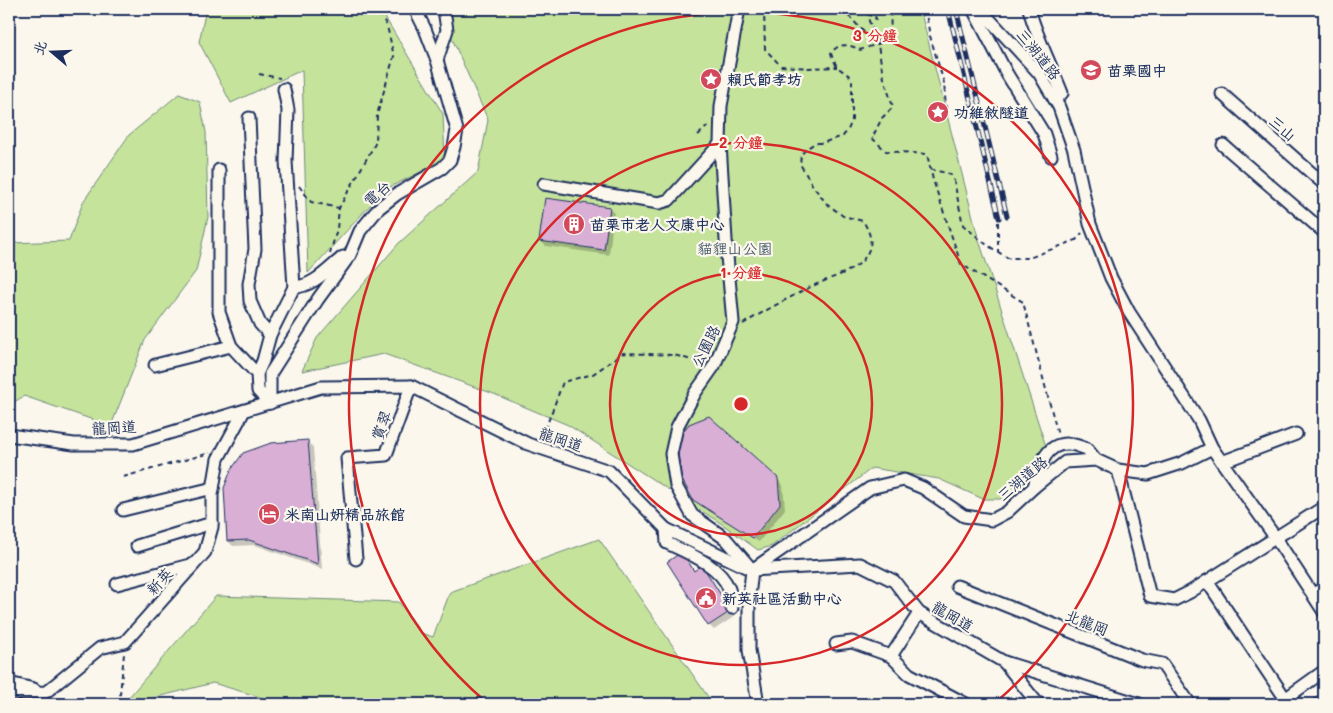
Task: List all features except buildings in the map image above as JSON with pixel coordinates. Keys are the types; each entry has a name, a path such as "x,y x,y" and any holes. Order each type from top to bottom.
{"street":[{"name":"電台","path":"270,403 270,374 308,313 350,255 360,231 379,208 397,194 442,168 450,160 457,130 437,60 415,9"},
{"path":"437,60 447,30 444,9"},
{"name":"公園路","path":"739,9 721,106 720,144 733,322 714,366 695,393 677,427 672,454 676,486 692,515 726,539 752,570"},
{"path":"973,9 1007,74 1044,134 1050,156"},
{"name":"三湖道路","path":"752,570 870,488 904,480 923,488 964,516 992,520 1007,512 1065,462 1096,460 1118,470 1148,474 1182,463 1212,448 1199,420 1129,312 1112,278 1090,224 1074,150 1059,106 1039,73 980,9"},
{"path":"1029,9 1034,28 1062,94 1055,100"},
{"path":"270,403 258,391 257,374 263,361 270,334 294,286 286,161 288,110 284,89"},
{"name":"三山","path":"1222,94 1324,184"},
{"path":"249,118 255,249 249,284 250,301 260,324 270,334"},
{"path":"544,184 659,203 670,200 720,144"},
{"path":"1223,145 1324,232"},
{"path":"219,170 219,312 231,346 257,374"},
{"path":"294,286 301,287 317,279 343,256 350,255"},
{"path":"155,365 231,346"},
{"name":"龍岡道","path":"9,435 74,444 133,444 321,387 411,386 528,444 609,471 666,529 752,570 860,564 894,581 919,614 1004,662 1038,704"},
{"name":"賞翠","path":"356,558 347,458 386,455 411,386"},
{"name":"新英","path":"125,642 205,552 212,523 214,488 220,455 244,411"},
{"path":"1222,462 1296,434"},
{"path":"1034,487 1042,459 1052,448 1068,444 1087,449 1096,460"},
{"path":"1212,448 1276,537 1324,612"},
{"path":"1118,470 1150,596 1174,600 1190,592 1324,506"},
{"path":"123,510 214,488"},
{"path":"137,546 212,523"},
{"path":"666,529 667,542 699,559 721,575 729,589 732,608"},
{"path":"117,584 194,564"},
{"path":"752,570 749,598 749,650 758,704"},
{"path":"1207,581 1287,702 1324,671"},
{"name":"北龍岡","path":"957,586 1142,660 1162,664 1190,704"},
{"path":"1313,594 1324,588"},
{"path":"891,656 919,614"},
{"path":"9,694 46,692 100,648 125,642"},
{"path":"836,644 852,642 891,656 909,674 966,704"},
{"path":"1004,662 1139,704"},
{"path":"9,683 46,692"}],"path":[{"path":"330,254 338,228 338,208 376,142 377,115 394,56 387,26 377,9"},
{"path":"764,9 765,49 781,66 837,67"},
{"path":"842,9 866,34 877,38"},
{"path":"874,9 876,19 868,14 869,21 879,45 883,75 893,107 882,118 872,138 886,151 927,154 960,264 1023,302 1061,445"},
{"path":"741,326 801,292 851,268 864,259 871,246 870,235 863,221 843,216 826,203 800,164 801,155 806,149 815,143 822,143 842,136 852,123 852,79 837,67 831,54 838,46 850,46 860,50 879,45 888,40 891,34 890,9"},
{"path":"925,9 930,36 944,83 946,108"},
{"path":"698,135 709,125"},
{"path":"930,169 950,174 954,181 963,225 1008,258 1029,258 1076,240 1090,224"},
{"path":"998,222 998,252"},
{"path":"539,447 562,382 593,374 623,353 674,355 714,366"},
{"path":"123,477 211,452 220,455"},
{"path":"120,704 125,642"}],"green space":[{"path":"206,9 380,9 443,114 445,160 384,190 308,273 302,70 231,103 199,42"},
{"name":"貓貍山公園","path":"439,9 920,9 978,237 1050,459 1020,499 983,499 939,479 872,468 772,546 758,550 722,524 568,425 494,394 384,354 302,371 317,338 399,243 478,172 488,120"},
{"path":"179,94 200,102 206,132 208,217 196,271 145,340 111,426 24,396 9,405 9,243 69,241 83,202 129,135"},
{"path":"599,539 713,704 283,704 213,683 123,704 216,596 399,602 421,633 433,637 450,592"}],"railway":[{"path":"948,9 999,218"},
{"path":"956,9 1007,216"}],"place":[{"name":"苗栗國中","path":"1091,70"},
{"name":"賴氏節孝坊","path":"711,79"},
{"name":"功維敘隧道","path":"938,112"},
{"name":"苗栗市老人文康中心","path":"574,224"},
{"name":"米南山妍精品旅館","path":"269,514"},
{"name":"新英社區活動中心","path":"706,598"}]}
